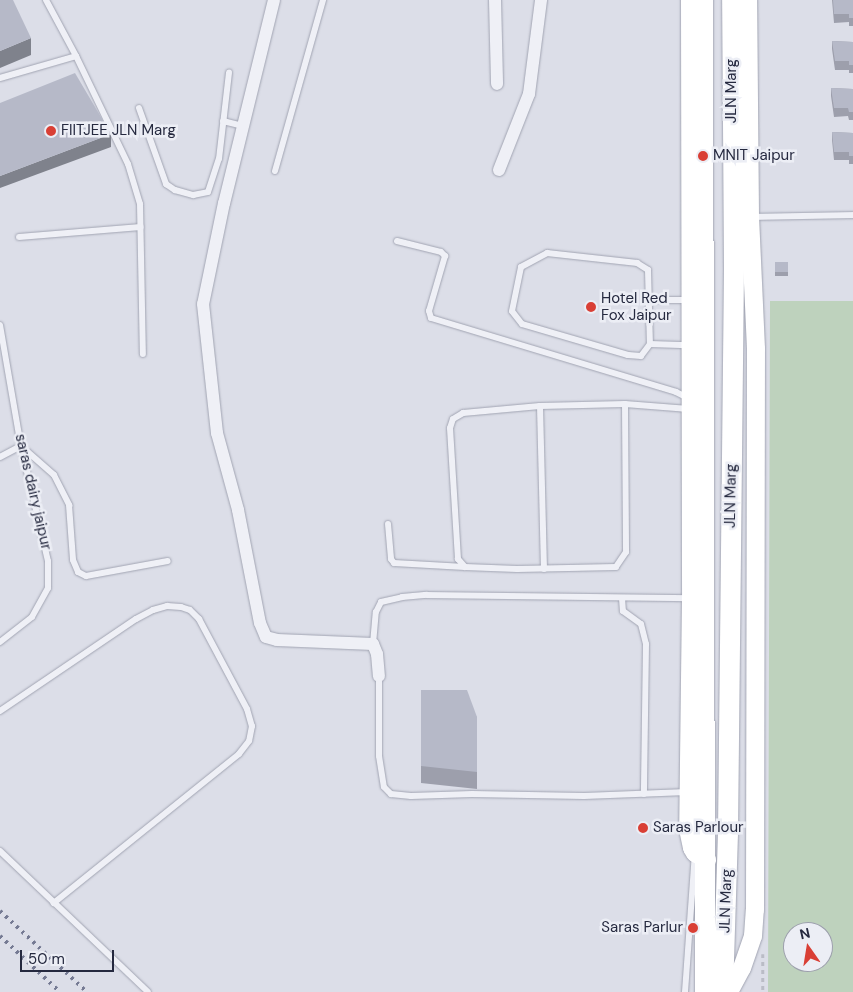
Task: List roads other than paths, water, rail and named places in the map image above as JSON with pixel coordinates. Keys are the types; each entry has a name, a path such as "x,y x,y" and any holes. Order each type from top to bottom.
{"main road":[{"path":"692,0 703,39"},
{"name":"JLN Marg","path":"703,0 698,217 697,792 706,992"},
{"name":"JLN Marg","path":"724,992 728,826 734,286 741,218 732,0"}],"street":[{"path":"274,0 243,126 203,304 217,433 240,520 260,623 266,637 277,640 372,644 377,654 379,676"},
{"path":"495,0 497,84"},
{"path":"499,170 530,94 541,0"},
{"path":"692,0 698,217 691,300 691,345 697,405"},
{"path":"729,992 742,968 753,936 755,910 756,349 741,218 748,0"}],"lane":[{"path":"46,0 76,56 128,164 140,204 143,354"},
{"path":"275,171 323,0"},
{"path":"0,78 76,56"},
{"path":"139,108 166,184 175,190 193,195 208,192 218,159 229,73"},
{"path":"223,121 243,126"},
{"path":"741,218 853,215"},
{"path":"19,237 141,227"},
{"path":"397,241 441,252 445,256 429,311 431,318 659,387 697,405"},
{"path":"547,253 637,263 648,270 649,300 650,344 641,356 628,355 522,324 512,310 521,267 547,253"},
{"path":"649,300 691,300"},
{"name":"saras dairy jaipur","path":"0,324 21,446 48,561 48,588 32,617 0,642"},
{"path":"650,344 691,345"},
{"path":"388,524 391,559 394,563 544,569 616,567 626,552 625,404"},
{"path":"465,567 458,558 450,428 453,418 463,413 540,406 697,405"},
{"path":"540,406 544,569"},
{"path":"0,457 21,446 54,475 69,505 73,560 78,572 86,576 168,561"},
{"path":"372,644 376,612 381,602 392,598 427,595 698,598"},
{"path":"622,598 623,611 641,624 646,644 644,794"},
{"path":"0,711 136,619 153,610 167,606 190,610 199,619 250,717 252,726 249,741 239,754 54,903"},
{"path":"379,676 379,756 384,787 391,794 412,796 472,794 584,796 697,792"},
{"path":"0,852 148,992"},
{"path":"686,992 701,857"}],"railway":[{"path":"0,911 87,992"},
{"path":"0,936 60,992"}],"place":[{"name":"FIITJEE JLN Marg","path":"51,131"},
{"name":"MNIT Jaipur","path":"703,156"},
{"name":"Hotel Red Fox Jaipur","path":"591,307"},
{"name":"Saras Parlour","path":"643,828"},
{"name":"Saras Parlur","path":"693,928"}]}
